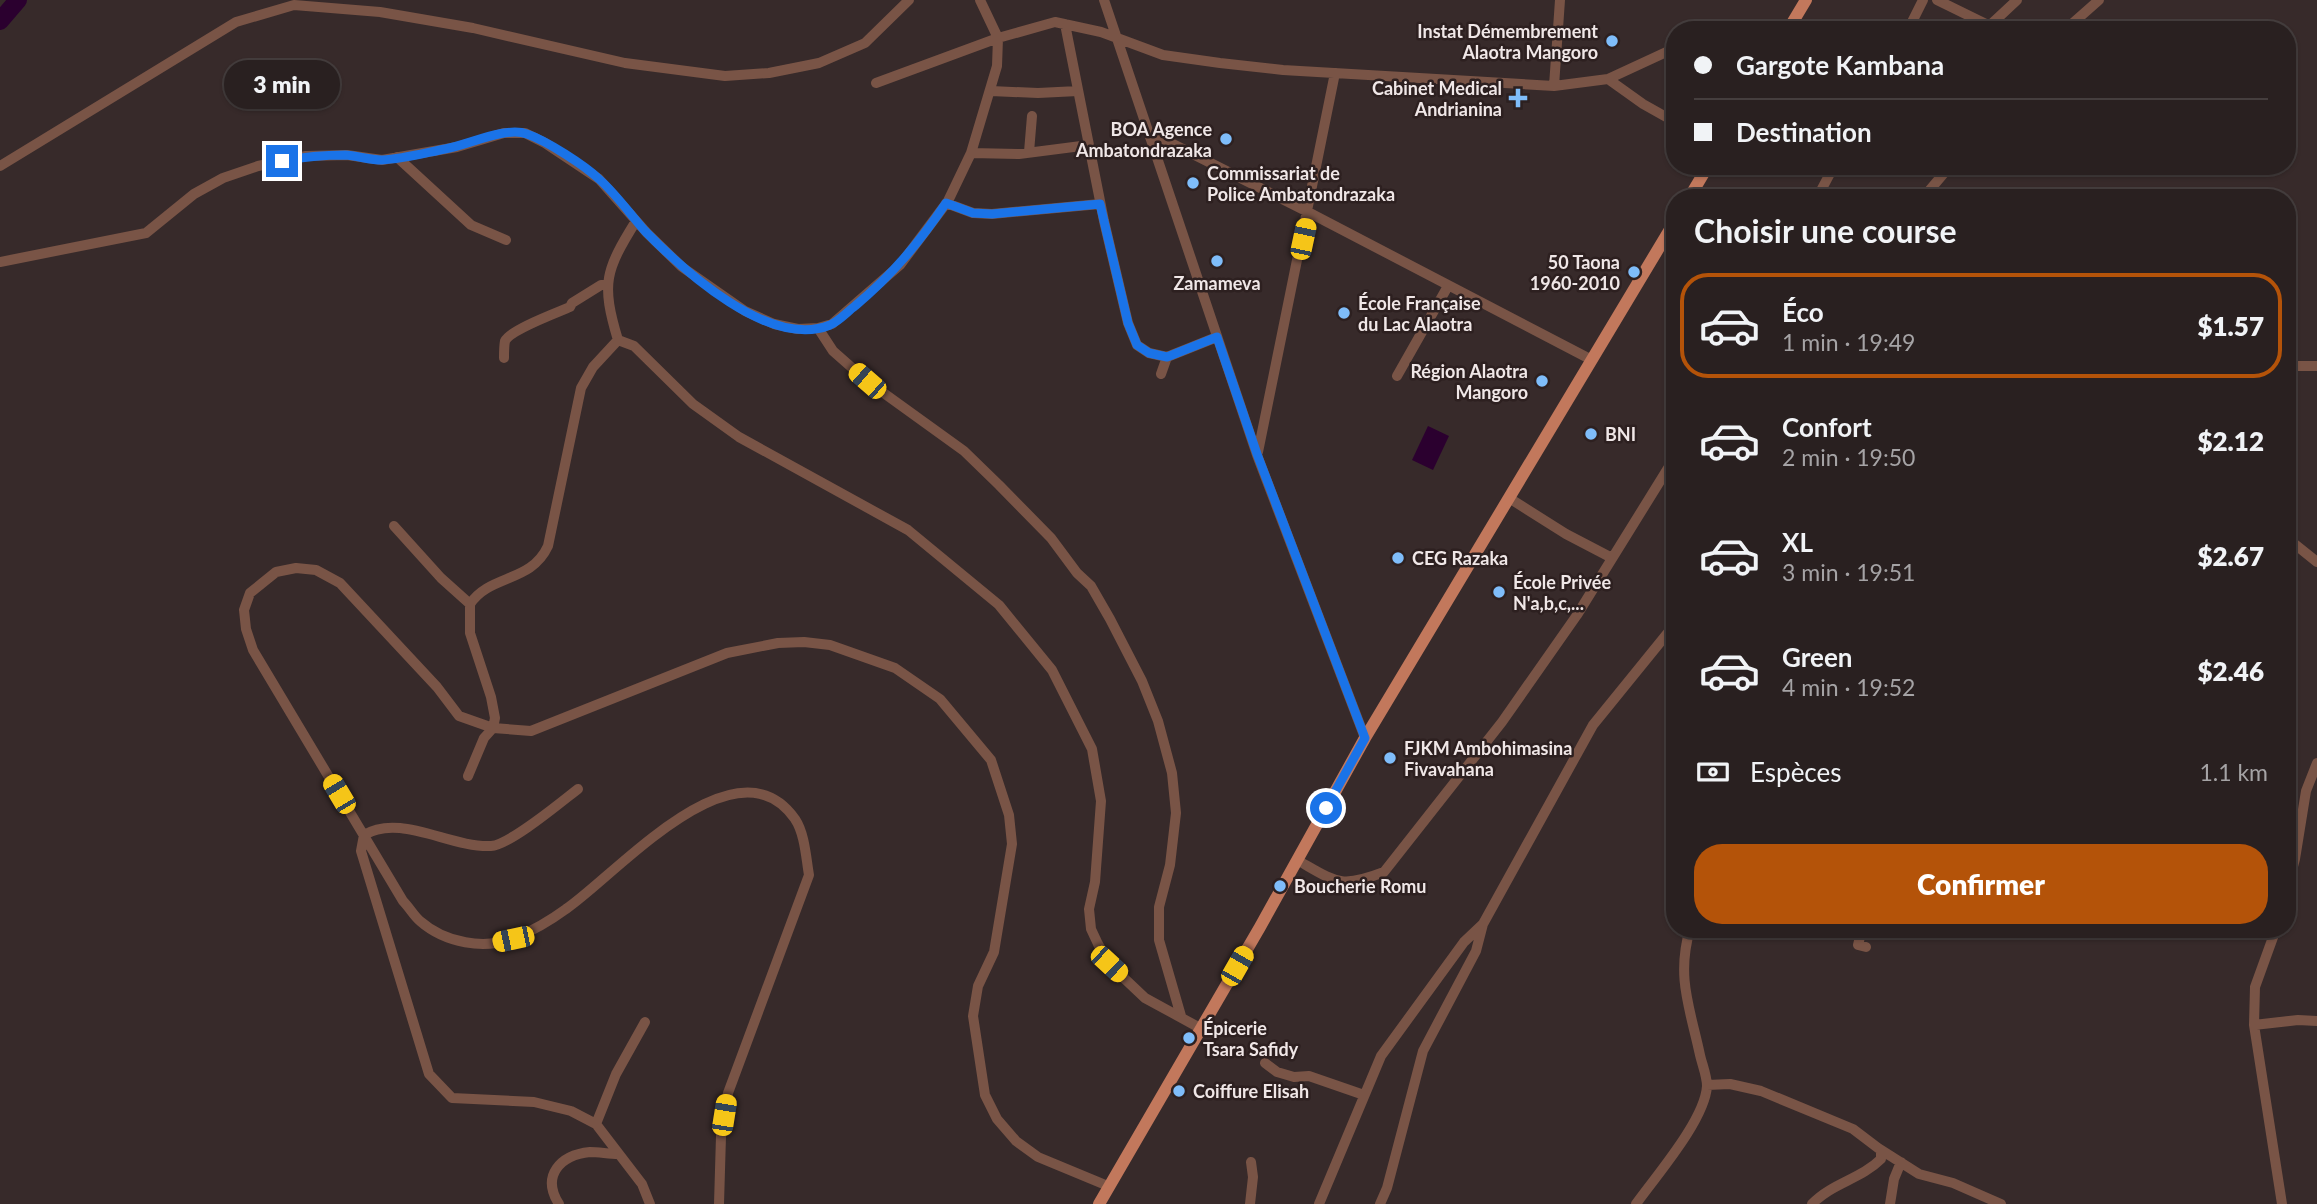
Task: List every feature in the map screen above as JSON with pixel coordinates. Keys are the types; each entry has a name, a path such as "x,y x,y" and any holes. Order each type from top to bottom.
{"main road":[{"path":"1793,21 1805,0"},
{"path":"1099,1204 1365,738 1666,236"}],"street":[{"path":"0,166 236,22 294,5 380,12 473,28 625,63 725,76 769,73 819,63 865,43 909,0"},
{"path":"0,262 146,233 194,194 223,178 258,166 306,156 347,155 382,160 457,147 504,133 525,133 545,142 599,179 682,267 745,311 774,324 797,329 818,328 832,324 900,265 946,203 971,153 997,66 998,38 981,0"},
{"path":"1104,0 1257,454 1365,738"},
{"path":"1554,86 1560,0"},
{"path":"1912,21 1923,0"},
{"path":"1937,0 1974,21"},
{"path":"1994,21 2017,0"},
{"path":"2076,21 2099,0"},
{"path":"876,83 998,38 1055,22 1101,32 1163,55 1220,64 1554,86 1608,79 1666,52"},
{"path":"1065,24 1100,204 1128,323 1137,345 1149,353 1167,357 1217,337"},
{"path":"1257,454 1335,73"},
{"path":"1608,79 1666,117"},
{"path":"991,90 1038,93 1078,91"},
{"path":"1030,152 1032,116"},
{"path":"1149,132 1590,359"},
{"path":"971,153 1019,154 1089,145"},
{"path":"397,157 471,225 506,240"},
{"path":"1931,189 1942,175"},
{"path":"946,203 973,213 992,214 1100,204"},
{"path":"618,340 611,318 607,285 618,251 636,221"},
{"path":"504,358 505,341 514,330 570,307 572,303 601,285 607,285"},
{"path":"1397,376 1448,286"},
{"path":"818,328 834,351 859,374 964,451 999,485 1051,538 1077,573 1091,586 1110,619 1154,710 1172,774 1176,813 1170,865 1159,907 1159,940 1181,1016"},
{"path":"468,776 484,738 493,728 495,718 491,697 470,634 470,604 480,592 529,569 542,559 548,546 581,388 593,367 618,340"},
{"path":"618,340 634,346 693,404 739,437 908,530 999,605 1052,670 1092,748 1101,801 1095,882 1089,909 1091,929 1109,964 1145,998 1200,1028"},
{"path":"1161,374 1167,357"},
{"path":"2296,366 2317,366"},
{"path":"1297,860 1335,881 1364,880 1384,872 1502,722 1577,615 1666,471"},
{"path":"1509,498 1566,534 1612,558"},
{"path":"394,526 441,578 470,604"},
{"path":"2296,545 2317,562"},
{"path":"719,1204 721,1136 728,1093 809,876 796,820 779,803 760,794 741,792 717,797 631,853 567,909 513,939 488,944 462,942 443,936 419,921 403,901 253,650 246,629 244,610 250,593 264,580 276,572 296,568 316,570 340,583 437,687 458,716 493,728 531,732 727,653 778,643 804,642 830,646 861,656 895,668 940,699 991,760 1009,815 1012,844 994,952 978,986 973,1016 985,1096 997,1119 1016,1141 1038,1157 1108,1186"},
{"path":"1380,1204 1387,1188 1423,1051 1476,951 1483,924 1593,725 1666,635"},
{"path":"2296,852 2305,791 2317,763"},
{"path":"578,789 531,825 494,846 447,841 400,826 372,830 364,835 360,851 429,1074 452,1098 534,1102 571,1111 596,1124 642,1184 650,1204"},
{"path":"1320,1204 1381,1056 1464,942 1483,924"},
{"path":"1636,1204 1689,1131 1703,1102 1707,1085 1684,987 1684,951 1688,938"},
{"path":"1860,938 1858,945 1866,947"},
{"path":"2273,938 2255,987 2254,1025 2282,1204"},
{"path":"2254,1025 2298,1020 2317,1021"},
{"path":"596,1124 616,1074 645,1022"},
{"path":"1265,1063 1277,1072 1294,1077 1310,1076 1364,1095"},
{"path":"1707,1085 1730,1084 1761,1091 1853,1129 1919,1174 1953,1183 2001,1204"},
{"path":"1812,1204 1836,1185 1873,1167 1881,1159 1881,1150"},
{"path":"559,1204 550,1182 553,1172 569,1157 590,1152 618,1154"},
{"path":"1250,1204 1253,1177 1251,1162"},
{"path":"1891,1204 1894,1179 1901,1162"}],"shaded area":[{"path":"1428,426 1449,436 1433,470 1412,460"}],"waterway":[{"path":"0,21 18,0"}],"place":[{"name":"Instat Démembrement Alaotra Mangoro","path":"1612,41"},
{"name":"Cabinet Medical Andrianina","path":"1518,98"},
{"name":"BOA Agence Ambatondrazaka","path":"1226,139"},
{"name":"Commissariat de Police Ambatondrazaka","path":"1193,183"},
{"name":"Zamameva","path":"1217,261"},
{"name":"50 Taona 1960-2010","path":"1634,272"},
{"name":"École Française du Lac Alaotra","path":"1344,313"},
{"name":"Région Alaotra Mangoro","path":"1542,381"},
{"name":"BNI","path":"1591,434"},
{"name":"CEG Razaka","path":"1398,558"},
{"name":"École Privée N'a,b,c,...","path":"1499,592"},
{"name":"FJKM Ambohimasina Fivavahana","path":"1390,758"},
{"name":"Boucherie Romu","path":"1280,886"},
{"name":"Épicerie Tsara Safidy","path":"1189,1038"},
{"name":"Coiffure Elisah","path":"1179,1091"}],"route":[{"path":"282,161 306,156 347,155 382,160 457,147 504,133 525,133 545,142 599,179 682,267 745,311 774,324 797,329 832,324 865,298 900,265 946,203 973,213 992,214 1100,204 1128,323 1137,345 1149,353 1167,357 1217,337 1257,454 1365,738 1326,808"}]}
